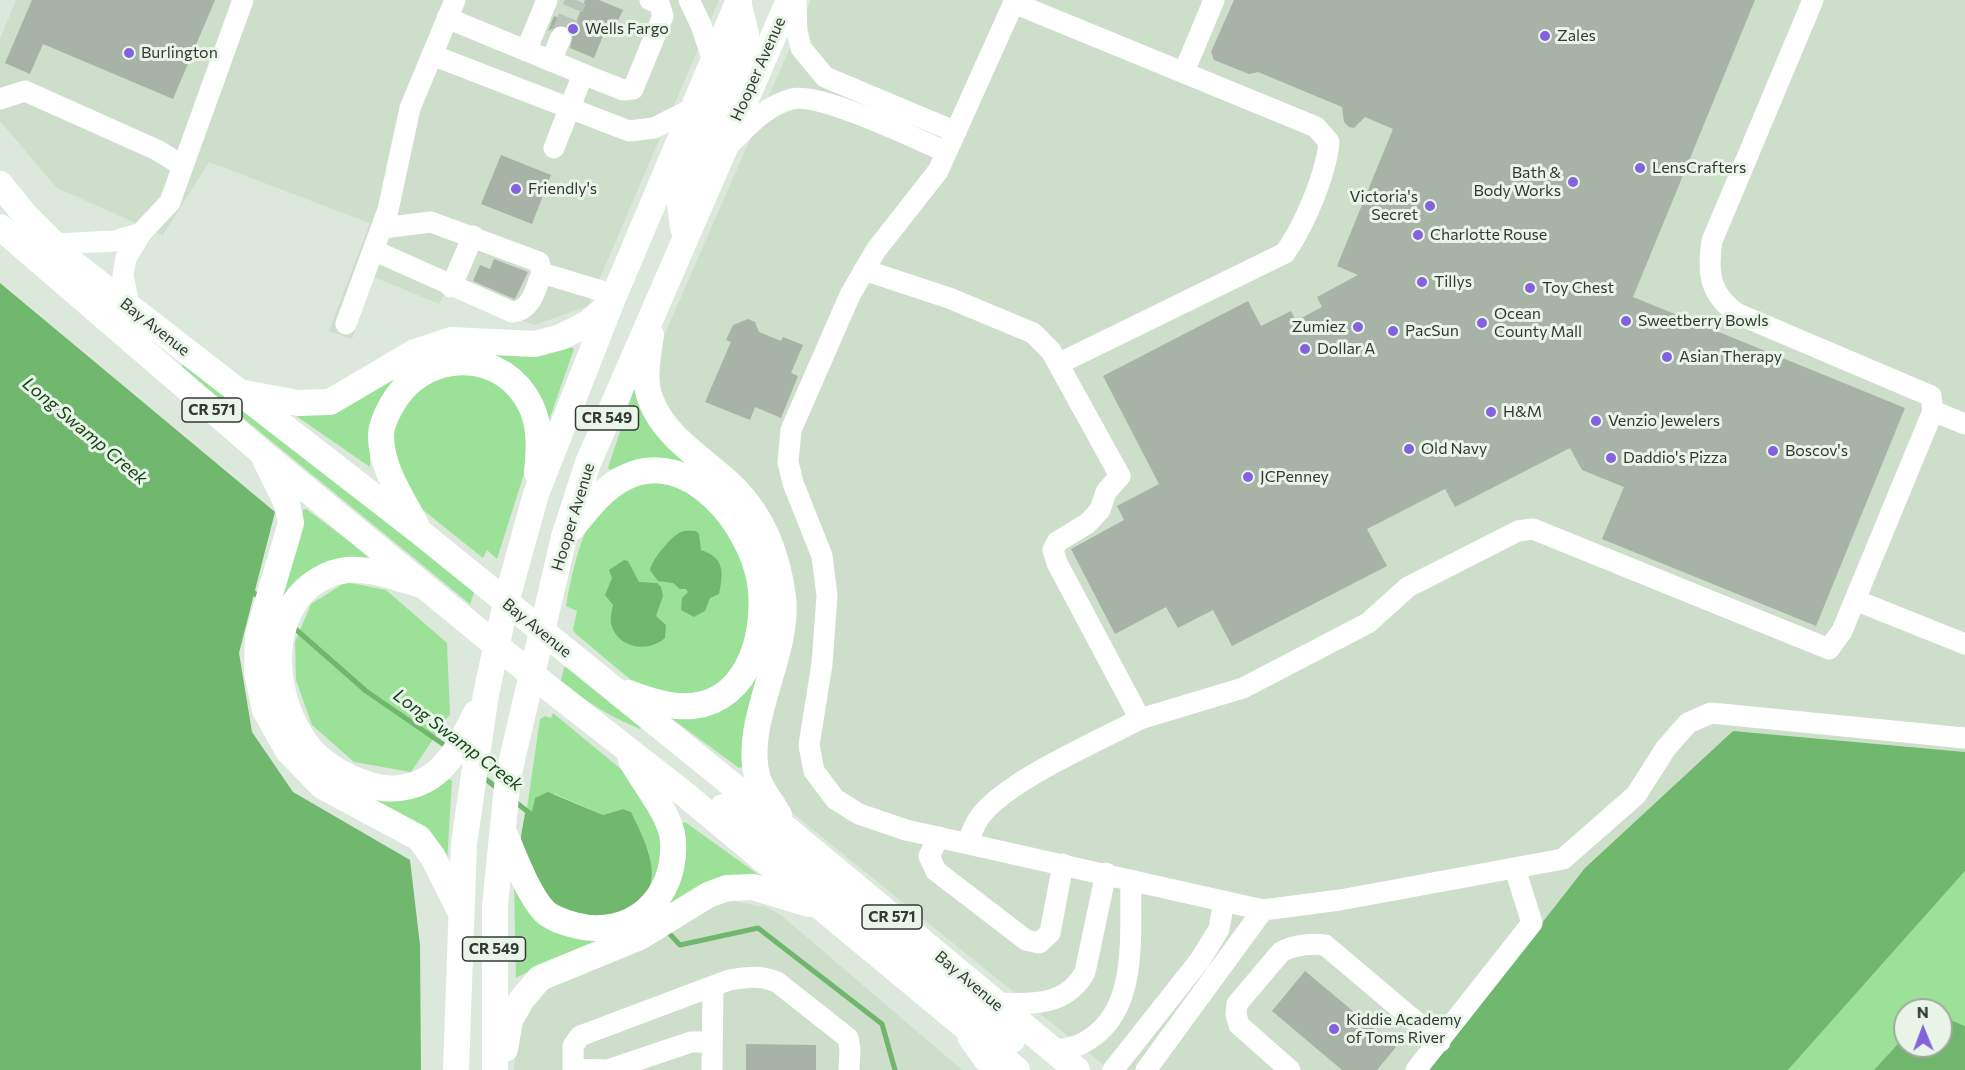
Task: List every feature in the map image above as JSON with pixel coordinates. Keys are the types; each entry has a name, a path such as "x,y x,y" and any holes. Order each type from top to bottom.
{"main road":[{"name":"Hooper Avenue","path":"495,1070 495,906 502,823 508,777 564,537 588,463 789,0"},
{"name":"CR 549","path":"456,1070 464,843 464,761 486,694 506,602 536,494 613,299 737,1"},
{"path":"684,238 680,204 743,51 747,34 737,1"},
{"name":"Bay Avenue","path":"0,184 25,215 74,263 421,533 788,830 996,1003 1058,1061 1077,1070"},
{"name":"Bay Avenue","path":"0,227 261,451 430,588 531,674 682,792 1017,1070"},
{"path":"238,392 298,404 330,402 415,352 451,340 535,344 561,337 587,324 613,299"},
{"path":"656,302 647,382 655,410 673,434 737,491 755,514 774,554 783,598 781,632 754,747 758,780 788,830"},
{"path":"421,533 391,477 381,435 388,410 406,383 432,366 457,361 480,364 499,373 517,386 531,405 537,427 539,446 536,494"},
{"path":"261,451 287,504 291,523 277,612 280,682 288,707 305,742 321,759 348,778 392,789 415,785 464,761"},
{"path":"564,537 599,495 625,477 643,472 665,471 685,477 703,487 732,519 754,561 760,592 759,634 754,655 744,676 730,690 706,702 679,706 651,701 611,686"},
{"path":"430,588 374,571 345,570 321,578 277,612 258,636 257,672 265,710 276,733 306,772 322,786 418,838 433,857 461,911"},
{"path":"501,1070 510,1020 522,999 540,978 655,916 668,880 673,841 671,828 625,749"},
{"path":"625,749 680,778 748,825 1014,1041 1058,1061"},
{"path":"502,823 524,878 545,912 559,921 585,928 611,928 628,924 727,888 753,887 819,907"}],"lane":[{"path":"129,306 123,275 126,258 141,233 170,202 243,0"},
{"path":"526,51 547,0"},
{"path":"346,324 388,210 410,108 451,9 526,51 623,90 633,89 663,16 659,3 650,0"},
{"path":"689,0 701,25 712,61"},
{"path":"796,0 797,31 801,48 825,77 956,132"},
{"path":"1184,72 1214,0"},
{"path":"967,843 980,816 997,798 1140,719 1244,688 1368,623 1408,587 1518,531 1533,530 1829,649 1842,631 1933,411 1931,396 1738,314 1723,304 1714,289 1708,264 1712,241 1813,0"},
{"path":"1058,364 1284,253 1295,238 1327,160 1329,142 1316,127 1014,2 956,132 945,151 938,171 876,250 864,270 850,295 791,430 788,462 793,483 822,556 827,596 822,664 809,746 814,771 835,799 859,814 906,830 1263,910 1340,900 1563,859 1636,795 1666,747 1688,723 1711,713 1965,738"},
{"path":"551,61 561,37"},
{"path":"432,55 629,131 654,128 692,109"},
{"path":"554,148 584,74"},
{"path":"0,99 25,91 157,150 183,166"},
{"path":"722,152 770,108 793,98 818,100 945,151"},
{"path":"373,250 451,287 512,312 527,308 542,273 539,262 431,222 382,228"},
{"path":"54,244 115,241 141,233"},
{"path":"451,287 473,236"},
{"path":"864,270 949,298 1034,333 1051,351 1120,476 1106,492 1100,510 1088,523 1057,542 1053,550 1140,719"},
{"path":"542,273 613,299"},
{"path":"1933,411 1965,424"},
{"path":"1855,600 1965,644"},
{"path":"939,837 929,856 936,872 1026,939 1039,943 1050,933 1063,864"},
{"path":"1416,1070 1532,923 1515,869"},
{"path":"996,1003 1034,1004 1055,1000 1068,993 1079,981 1085,972 1106,873"},
{"path":"1058,1061 1102,1029 1121,1004 1126,984 1131,880"},
{"path":"1113,1070 1200,960 1219,929 1224,901"},
{"path":"1146,1070 1263,910"},
{"path":"1290,1070 1239,1025 1236,1014 1237,1004 1281,951 1288,948 1325,945 1440,1042"},
{"path":"712,1042 691,1042 608,1070 573,1070 573,1046 580,1036 713,986 748,976 765,977 777,982 848,1038 849,1070"},
{"path":"712,1070 713,986"},
{"path":"949,1014 991,1070"}],"shaded area":[{"path":"16,0 719,0 588,306 535,325 445,293 439,304 374,277 352,339 329,331 370,223 209,162 163,235 57,188 0,121 0,39"},
{"name":"Ocean County Mall","path":"811,0 1965,0 1965,752 1733,731 1427,1070 1110,1070 780,803 768,783 664,409 653,361"},
{"path":"0,283 275,512 239,653 252,732 293,792 410,860 420,945 421,1070 0,1070"},
{"path":"571,347 574,349 547,426 485,351 541,353"},
{"path":"183,364 475,590 470,604 181,367"},
{"path":"435,375 484,375 500,382 524,410 529,458 497,559 487,550 483,558 423,510 411,497 390,450 398,408"},
{"path":"400,376 383,395 370,450 370,467 286,409"},
{"path":"637,380 701,470 655,462 634,463 610,470 608,468"},
{"path":"642,481 677,484 722,521 747,572 750,600 744,649 726,678 707,690 682,697 637,685 576,634 573,630 577,611 566,606 585,533 599,507 616,493"},
{"path":"306,509 375,560 284,600 280,599 300,540 303,510"},
{"path":"683,531 696,531 699,534 701,550 709,553 718,561 722,579 719,594 710,598 705,611 694,617 681,610 682,598 688,592 686,589 680,589 673,583 658,581 650,570 658,555 672,538"},
{"path":"624,560 628,561 639,582 657,583 661,587 663,596 656,616 666,625 665,638 650,646 634,646 627,643 620,639 611,624 613,605 605,595 612,578 609,570"},
{"path":"346,582 386,590 447,643 450,714 411,772 354,762 312,725 296,680 295,642 311,604"},
{"path":"763,663 744,766 739,768 663,712"},
{"path":"564,667 570,668 641,726 640,729 598,708 561,681"},
{"path":"553,713 628,775 662,831 660,869 648,890 649,853 631,812 623,809 603,815 555,794 535,798 532,814 529,817 526,815 540,719 545,716 551,718"},
{"path":"1733,731 1965,752 1965,871 1788,1070 1427,1070 1585,868"},
{"path":"449,779 452,781 447,862 358,791 438,786"},
{"path":"548,792 603,815 623,809 631,812 651,861 651,882 648,891 640,901 614,913 582,916 555,908 546,899 528,864 521,840 525,813 531,816 535,798"},
{"path":"685,822 763,878 655,915 682,823"},
{"path":"1965,871 1965,1026 1953,1021 1953,998 1893,998 1893,1049 1874,1070 1788,1070"},
{"path":"514,883 609,938 552,959 516,978"},
{"path":"733,901 769,908 782,916 962,1070 514,1070 517,1021 541,989 715,905"},
{"path":"1953,1021 1965,1026 1965,1070 1874,1070 1893,1049 1893,1058 1953,1058"}],"building":[{"name":"Burlington","path":"32,0 215,0 173,99 43,44 30,74 5,63"},
{"name":"Wells Fargo","path":"585,0 599,0 623,10 614,29 607,26 594,58 570,48 573,35 566,26 559,25 548,31 554,16 575,25"},
{"name":"Ocean County Mall","path":"1234,0 1755,0 1633,297 1905,408 1816,626 1602,539 1624,487 1582,470 1570,448 1455,507 1445,489 1367,529 1387,566 1232,646 1213,610 1178,628 1166,607 1115,634 1071,549 1124,520 1117,506 1159,484 1103,376 1248,301 1261,326 1291,311 1296,321 1322,307 1317,297 1358,275 1337,266 1393,129 1365,117 1354,128 1349,127 1344,122 1342,107 1258,72 1249,74 1214,60 1211,52"},
{"name":"Friendly's","path":"501,155 551,175 532,224 481,204"},
{"path":"494,259 528,272 514,299 473,281 480,265 490,269"},
{"path":"748,319 755,322 759,332 781,341 783,337 803,345 791,373 798,376 781,418 755,407 750,420 705,402 731,342 726,340 733,325"},
{"name":"Kiddie Academy of Toms River","path":"1305,971 1396,1047 1377,1070 1342,1070 1272,1011"},
{"path":"746,1044 816,1045 816,1070 746,1070"}],"waterway":[{"name":"Long Swamp Creek","path":"0,378 260,598"},
{"name":"Long Swamp Creek","path":"292,626 366,691 450,749"},
{"name":"Long Swamp Creek","path":"482,776 498,789"},
{"name":"Long Swamp Creek","path":"513,800 616,882 640,905"},
{"name":"Long Swamp Creek","path":"666,930 680,945 758,928 882,1024 895,1070"}],"tunnel":[{"path":"561,37 576,0"}],"place":[{"name":"Wells Fargo","path":"573,29"},
{"name":"Zales","path":"1545,36"},
{"name":"Burlington","path":"129,53"},
{"name":"LensCrafters","path":"1640,168"},
{"name":"Bath & Body Works","path":"1573,182"},
{"name":"Friendly's","path":"516,189"},
{"name":"Victoria's Secret","path":"1430,206"},
{"name":"Charlotte Rouse","path":"1418,235"},
{"name":"Tillys","path":"1422,282"},
{"name":"Toy Chest","path":"1530,288"},
{"name":"Sweetberry Bowls","path":"1626,321"},
{"name":"Ocean County Mall","path":"1482,323"},
{"name":"Zumiez","path":"1358,327"},
{"name":"PacSun","path":"1393,331"},
{"name":"Dollar A","path":"1305,349"},
{"name":"Asian Therapy","path":"1667,357"},
{"name":"H&M","path":"1491,412"},
{"name":"Venzio Jewelers","path":"1596,421"},
{"name":"Old Navy","path":"1409,449"},
{"name":"Boscov's","path":"1773,451"},
{"name":"Daddio's Pizza","path":"1611,458"},
{"name":"JCPenney","path":"1248,477"},
{"name":"Kiddie Academy of Toms River","path":"1334,1029"}]}
